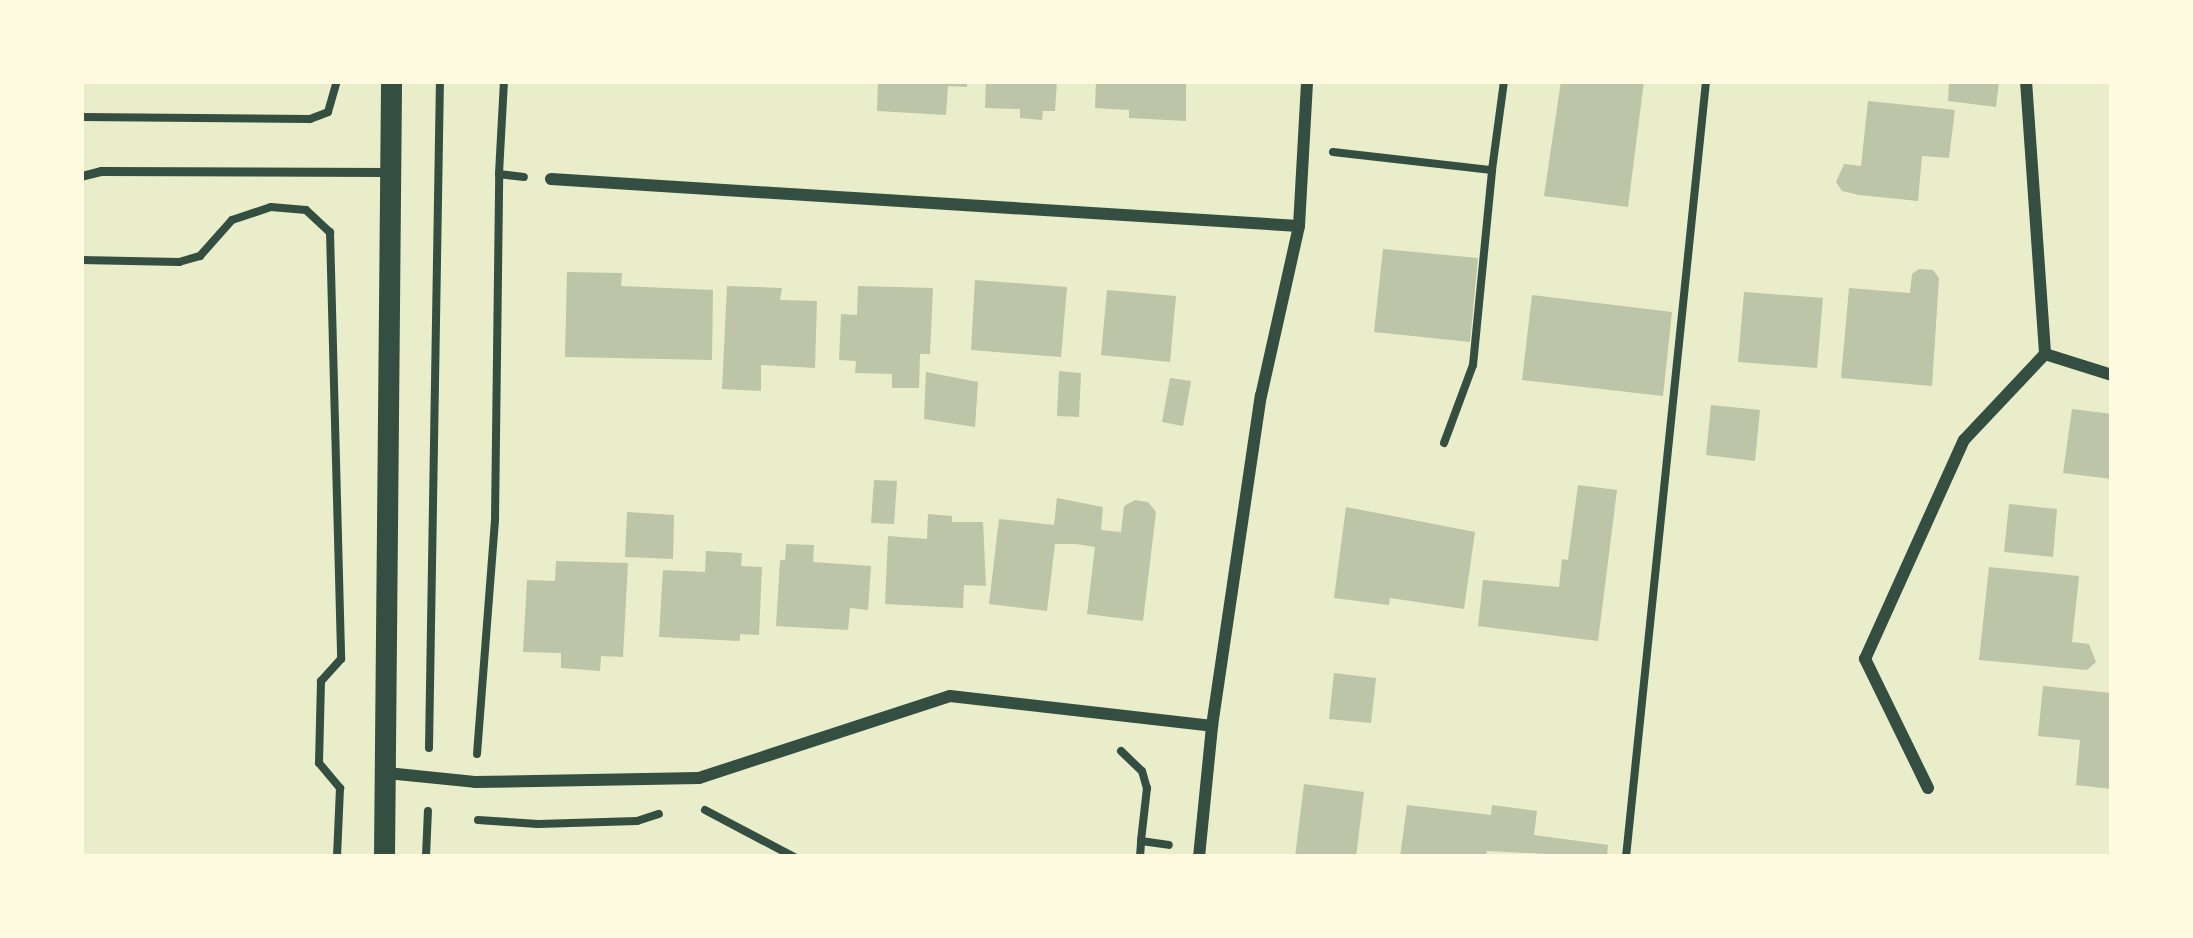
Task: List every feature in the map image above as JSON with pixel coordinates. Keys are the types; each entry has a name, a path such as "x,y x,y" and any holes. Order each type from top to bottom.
{"street":[{"path":"385,857 391,81"},
{"path":"1199,853 1212,726 1262,396 1299,226 1307,81"},
{"path":"1928,788 1865,659 1964,440 2045,354 2026,81"},
{"path":"551,179 1299,226"},
{"path":"2045,354 2112,375"},
{"path":"387,773 475,782 699,778 950,696 1212,726"}],"lane":[{"path":"81,176 101,171 390,172"}],"path":[{"path":"81,117 310,119 328,112 337,81"},
{"path":"426,857 440,81"},
{"path":"475,782 495,520 504,81"},
{"path":"1444,443 1474,364 1504,81"},
{"path":"1626,857 1706,81"},
{"path":"1304,148 1492,170"},
{"path":"499,174 551,179"},
{"path":"81,260 179,262 200,256 232,220 271,207 306,210 330,232 340,659 321,681 319,764 340,788 338,857"},
{"path":"1113,746 1132,757 1148,788 1140,857"},
{"path":"714,800 695,805 794,857"},
{"path":"472,819 538,824 617,821 676,810"},
{"path":"428,816 450,818"},
{"path":"1141,842 1199,853"}],"building":[{"path":"878,81 967,81 967,87 948,86 946,115 877,111"},
{"path":"986,81 1057,81 1055,111 1043,111 1042,120 1020,118 1020,109 985,108"},
{"path":"1096,81 1186,81 1186,121 1129,118 1129,110 1095,108"},
{"path":"1561,81 1644,81 1628,207 1544,196"},
{"path":"1949,81 1999,81 1996,107 1948,101"},
{"path":"1868,101 1955,110 1949,158 1922,156 1918,201 1859,195 1842,191 1836,182 1844,164 1861,166"},
{"path":"1383,249 1478,258 1470,342 1374,332"},
{"path":"1919,269 1933,270 1939,278 1932,386 1841,378 1849,288 1910,293 1912,274"},
{"path":"567,272 622,273 621,286 713,290 712,360 565,357"},
{"path":"975,280 1067,287 1061,357 971,350"},
{"path":"727,286 782,288 780,300 817,301 815,368 761,365 761,391 722,389"},
{"path":"858,286 933,288 930,354 920,354 919,388 892,388 892,374 855,373 856,361 839,360 841,314 857,315"},
{"path":"1107,290 1176,296 1170,362 1101,355"},
{"path":"1744,292 1823,298 1817,368 1738,362"},
{"path":"1532,295 1672,312 1663,396 1522,380"},
{"path":"1059,371 1081,373 1079,417 1057,416"},
{"path":"926,372 978,382 975,427 924,419"},
{"path":"1170,378 1191,381 1183,426 1162,422"},
{"path":"1711,405 1760,410 1755,461 1706,455"},
{"path":"2072,409 2112,414 2112,479 2063,473"},
{"path":"874,480 897,481 894,524 871,523"},
{"path":"1578,485 1617,490 1598,641 1478,626 1483,580 1559,587 1562,559 1568,560"},
{"path":"1057,498 1103,507 1101,530 1121,532 1124,506 1135,500 1148,502 1156,512 1143,621 1087,614 1095,547 1076,544 1055,544 1047,611 989,604 999,519 1054,525"},
{"path":"2009,504 2057,509 2053,557 2004,552"},
{"path":"1346,507 1475,532 1464,609 1390,598 1389,605 1334,598"},
{"path":"627,512 674,515 673,559 625,557"},
{"path":"928,514 952,516 952,522 983,522 986,586 964,585 963,608 885,604 888,536 927,539"},
{"path":"786,544 814,545 813,562 871,566 868,610 850,608 848,630 776,626 780,560 785,560"},
{"path":"706,551 742,553 741,566 762,567 759,635 740,634 740,641 659,637 663,570 705,572"},
{"path":"556,561 628,563 623,657 601,656 600,671 561,668 561,653 523,652 527,580 555,581"},
{"path":"1989,567 2079,576 2072,642 2089,644 2096,662 2087,670 1979,660"},
{"path":"1334,673 1376,678 1371,723 1329,719"},
{"path":"2043,686 2112,693 2112,789 2076,785 2080,740 2038,736"},
{"path":"1304,784 1364,792 1356,857 1295,857"},
{"path":"1407,805 1491,815 1492,805 1537,811 1534,835 1608,845 1607,857 1487,851 1486,857 1400,857"}]}
